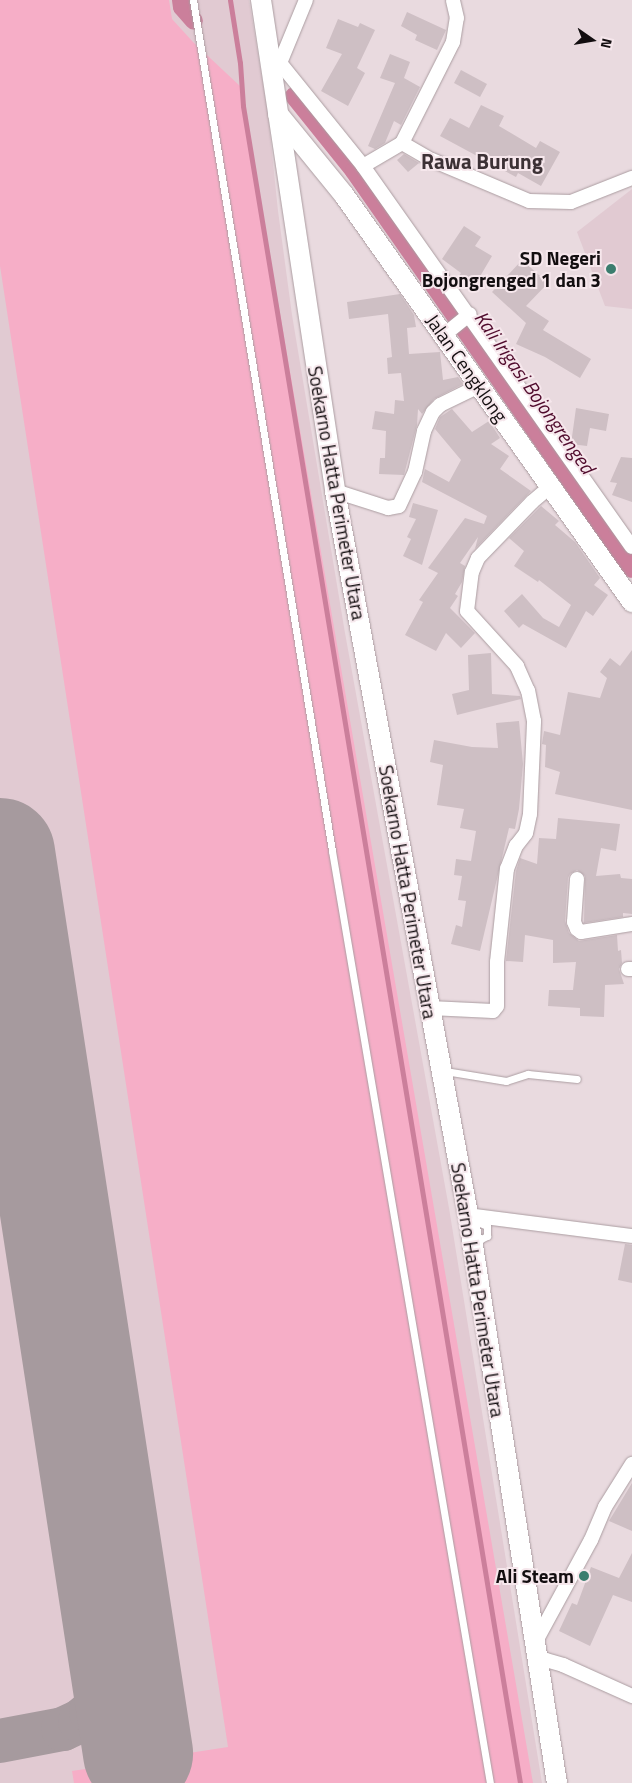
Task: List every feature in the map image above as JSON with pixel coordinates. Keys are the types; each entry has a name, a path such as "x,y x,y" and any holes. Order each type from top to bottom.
{"main road":[{"name":"Soekarno Hatta Perimeter Utara","path":"261,0 276,64 278,114 335,491 440,1070 474,1222 536,1653 557,1783"},
{"name":"Jalan Cengklong","path":"278,114 344,195 447,333 479,386 632,602"}],"street":[{"path":"306,0 276,64 363,166 467,317 632,547"},
{"path":"363,166 402,143 453,42 457,18 453,0"},
{"path":"402,143 432,160 529,201 571,202 632,178"},
{"path":"447,333 467,317"},
{"path":"335,491 388,508 399,506 415,472 424,431 433,412 440,404 479,386"},
{"path":"430,1008 492,1011 497,1006 497,962 507,869 516,846 526,833 530,814 534,721 528,691 517,666 467,611 472,572 478,558 532,502 550,487"},
{"path":"577,879 574,922 577,929 581,932 632,924"},
{"path":"474,1222 632,1236"},
{"path":"632,1464 604,1507 591,1540 536,1653 546,1660 564,1665 632,1696"},
{"path":"620,1483 632,1490"}],"lane":[{"path":"193,0 334,861 490,1783"},
{"path":"440,1070 506,1081 528,1074 577,1079"}],"shaded area":[{"path":"0,0 249,0 268,114 278,211 292,315 345,633 449,1208 542,1783 0,1783"},
{"path":"0,0 169,0 172,19 193,42 241,87 533,1783 74,1783 72,1771 228,1747 0,266"},
{"name":"SD Negeri Bojongrenged 1 dan 3","path":"632,189 632,309 605,306 577,232"}],"building":[{"path":"407,12 446,30 437,50 415,40 417,35 401,26"},
{"path":"338,19 358,27 360,23 375,30 357,68 365,73 348,106 321,91 342,54 326,48"},
{"path":"390,54 410,62 404,78 420,87 401,125 394,121 385,143 375,149 368,146 395,83 380,78"},
{"path":"461,70 487,84 480,97 454,83"},
{"path":"481,105 504,116 499,126 536,148 540,141 560,152 541,186 518,173 516,177 440,136 450,118 469,128"},
{"path":"404,154 419,163 408,172 397,160"},
{"path":"464,226 481,237 475,246 492,256 472,290 456,280 461,273 442,259"},
{"path":"522,260 548,283 526,306 549,321 543,330 591,359 580,378 545,357 516,344 526,323 492,292"},
{"path":"400,294 414,315 416,327 407,328 409,354 440,352 443,380 458,377 463,384 434,399 422,414 418,409 417,425 404,475 379,474 380,458 385,458 386,431 372,429 375,411 394,414 395,400 404,401 401,373 388,374 387,358 392,357 388,314 349,319 347,302"},
{"path":"576,408 609,414 606,431 590,428 587,446 571,444"},
{"path":"452,409 472,432 489,421 500,438 491,444 509,456 500,469 531,491 475,549 478,537 460,563 465,566 462,582 455,594 458,596 450,608 475,633 461,648 446,633 436,651 405,635 423,602 419,600 438,573 428,568 465,518 484,524 487,516 422,482 425,469 449,482 461,460 435,429 440,417"},
{"path":"621,457 632,458 632,502 612,495 617,483 610,482"},
{"path":"413,503 438,510 422,565 403,556 411,539 407,537 416,519 409,517"},
{"path":"541,506 559,521 555,525 575,542 600,578 594,585 608,595 593,616 586,611 566,648 523,624 519,628 504,611 522,594 543,618 559,627 571,605 539,580 538,582 514,566 524,551 509,538"},
{"path":"632,650 632,810 555,794 560,772 545,767 546,745 542,744 544,731 560,735 568,692 600,698 607,678 600,672 610,658 620,666"},
{"path":"491,653 492,694 520,696 521,699 457,715 452,694 469,690 468,655"},
{"path":"519,721 523,764 519,809 515,829 509,828 480,951 451,944 456,925 462,927 466,901 458,900 462,876 454,875 456,859 471,861 476,831 460,828 464,809 437,805 443,765 430,762 434,740 472,747 498,748 496,723"},
{"path":"558,818 620,824 616,851 601,848 596,876 620,874 621,878 632,879 632,914 623,913 623,917 584,923 585,876 577,870 570,874 568,878 565,921 569,933 579,941 617,935 618,951 621,950 622,963 619,969 624,984 605,985 604,1017 580,1016 580,1008 548,1006 549,990 573,990 576,962 553,963 553,940 525,935 523,962 506,961 516,871 520,858 537,864 539,838 556,839"},
{"path":"625,1244 632,1245 632,1283 618,1280"},
{"path":"632,1483 632,1531 609,1521"},
{"path":"632,1553 632,1602 613,1595 590,1646 559,1631 572,1603 577,1605 591,1567 619,1578"}],"waterway":[{"name":"Kali Irigasi Bojongrenged","path":"181,0 182,7 194,21"},
{"path":"230,0 240,63 243,106 520,1783"},
{"name":"Kali Irigasi Bojongrenged","path":"294,96 354,171 632,569"}],"taxiway":[{"path":"0,1741 63,1729 80,1721 91,1712 110,1686 116,1669 115,1605"}],"runway":[{"path":"0,853 138,1753"}],"place":[{"name":"SD Negeri Bojongrenged 1 dan 3","path":"611,269"},
{"name":"Ali Steam","path":"584,1576"}],"district":[{"name":"Rawa Burung","path":"482,161"}]}
